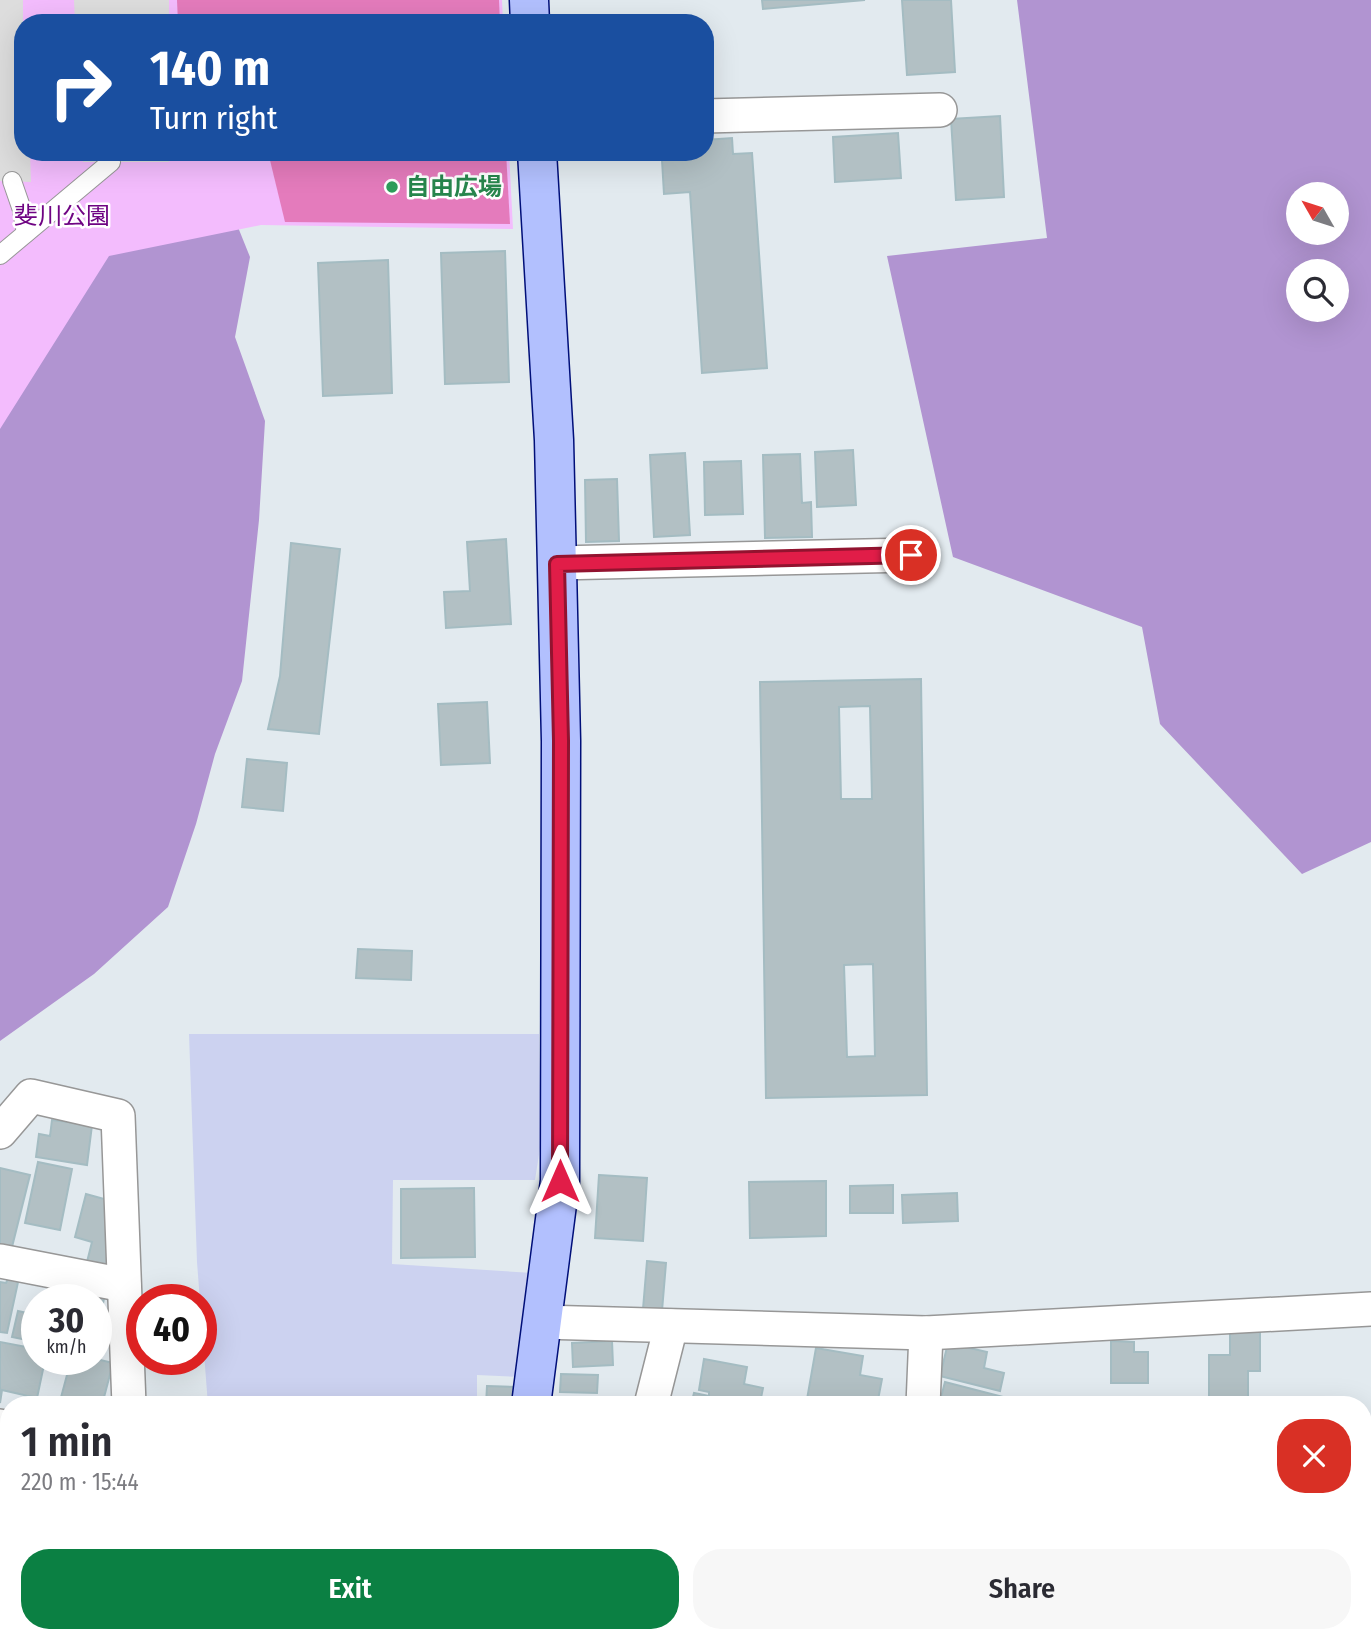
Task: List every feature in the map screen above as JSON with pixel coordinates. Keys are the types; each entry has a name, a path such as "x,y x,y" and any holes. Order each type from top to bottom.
{"street":[{"path":"714,116 940,110"},
{"path":"532,1396 560,1181 561,741 554,440 538,161"},
{"path":"557,564 911,555"},
{"path":"0,1132 32,1096 118,1116 129,1396"},
{"path":"0,1261 124,1285"},
{"path":"542,1322 926,1333 1371,1310"},
{"path":"653,1396 671,1326"},
{"path":"923,1396 926,1333"}],"lane":[{"path":"1,251 111,162"},
{"path":"12,181 22,210 26,233"}],"shaded area":[{"path":"0,0 23,0 23,14 14,14 14,161 30,161 31,182 0,181"},
{"path":"74,0 169,0 169,14 75,14"},
{"path":"177,0 499,0 500,14 178,14"},
{"path":"1017,0 1371,0 1371,842 1302,874 1160,724 1142,627 953,557 887,256 1047,238"},
{"path":"83,161 169,161 169,162"},
{"name":"自由広場","path":"270,161 506,161 510,224 285,222"},
{"path":"219,180 250,257 235,337 265,421 259,520 242,681 215,754 196,824 168,907 94,974 0,1041 0,299"},
{"path":"189,1034 539,1034 541,1142 535,1180 393,1180 392,1264 533,1273 522,1377 477,1375 477,1396 207,1396 206,1375 217,1375 217,1284 199,1284"}],"green space":[{"name":"斐川公園","path":"0,0 502,0 503,14 14,14 14,161 509,161 513,229 261,225 109,256 0,429"}],"building":[{"path":"762,0 865,0 763,9"},
{"path":"902,0 951,0 955,72 907,75"},
{"path":"1000,116 1004,197 956,200 951,119"},
{"path":"898,133 901,178 835,182 833,137"},
{"path":"732,138 733,154 752,153 767,368 702,373 690,192 664,194 662,161 714,161 714,139"},
{"path":"505,251 509,382 445,384 441,253"},
{"path":"388,260 392,393 323,396 318,263"},
{"path":"853,450 856,505 817,507 815,452"},
{"path":"685,453 690,535 654,537 650,455"},
{"path":"800,454 802,503 811,502 812,537 765,538 763,455"},
{"path":"741,461 743,514 705,515 704,462"},
{"path":"617,479 619,541 586,542 585,480"},
{"path":"506,539 511,624 446,628 444,592 470,591 467,542"},
{"path":"291,543 340,549 319,734 268,729 280,676"},
{"path":"921,679 927,1095 766,1098 760,682","holes":["870,706 872,799 841,799 839,707","873,964 875,1056 847,1057 844,965"]},
{"path":"487,702 490,763 441,765 438,704"},
{"path":"247,759 287,763 283,811 242,807"},
{"path":"358,949 412,951 411,980 356,978"},
{"path":"52,1120 92,1125 87,1165 36,1157 39,1134 50,1136"},
{"path":"38,1162 72,1169 60,1230 25,1223"},
{"path":"0,1168 30,1175 11,1251 0,1248"},
{"path":"599,1175 647,1178 643,1241 595,1238"},
{"path":"826,1181 826,1236 750,1238 749,1182"},
{"path":"893,1185 893,1213 850,1213 850,1186"},
{"path":"474,1188 475,1257 401,1258 401,1189"},
{"path":"957,1193 958,1221 903,1223 902,1195"},
{"path":"86,1194 122,1204 106,1267 87,1262 92,1242 75,1237"},
{"path":"647,1261 666,1263 662,1311 643,1309"},
{"path":"12,1271 20,1273 7,1333 0,1332 0,1282 6,1283"},
{"path":"18,1311 21,1312 21,1339 12,1337"},
{"path":"1230,1328 1260,1328 1260,1371 1248,1371 1248,1396 1209,1396 1209,1355 1230,1355"},
{"path":"612,1341 613,1365 573,1367 572,1343"},
{"path":"1111,1341 1134,1342 1134,1352 1148,1352 1148,1383 1111,1383"},
{"path":"0,1342 21,1346 21,1375 42,1375 37,1396 2,1390 1,1396"},
{"path":"948,1343 987,1352 984,1368 1004,1373 1000,1391 940,1376"},
{"path":"816,1348 863,1356 860,1375 882,1379 879,1396 808,1396"},
{"path":"704,1359 747,1367 744,1384 763,1388 761,1396 709,1396 709,1392 699,1390"},
{"path":"561,1374 598,1375 597,1393 560,1392"},
{"path":"67,1375 110,1375 104,1396 61,1396"},
{"path":"945,1382 999,1396 941,1396"},
{"path":"487,1386 517,1387 516,1396 486,1396"}],"place":[{"name":"自由広場","path":"392,187"}],"route":[{"path":"560,1181 561,741 557,564 911,555"}]}
